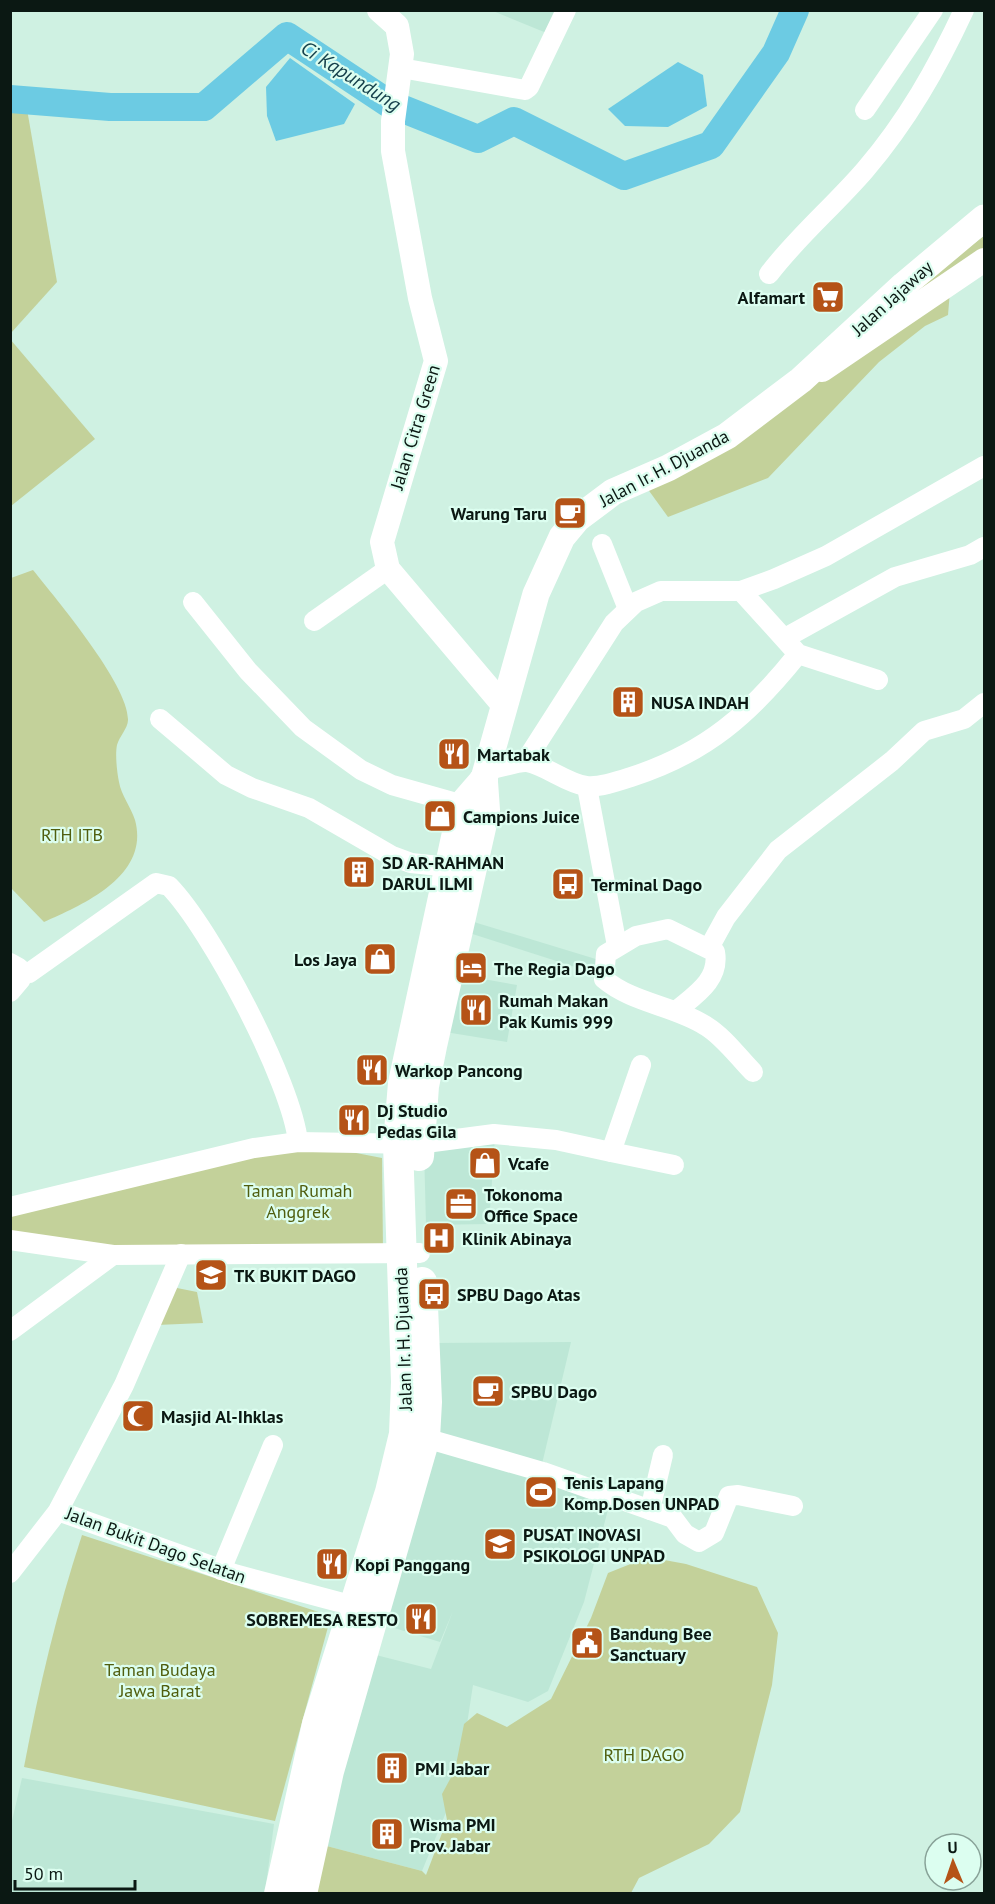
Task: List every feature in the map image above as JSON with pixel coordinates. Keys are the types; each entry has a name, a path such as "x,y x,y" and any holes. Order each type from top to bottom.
{"main road":[{"name":"Jalan Jajaway","path":"801,380 904,285 984,218"},
{"name":"Jalan Ir. H. Djuanda","path":"408,1144 485,810 485,776 536,594 562,537 577,519 613,492 668,468 727,436 801,380"},
{"name":"Jalan Ir. H. Djuanda","path":"302,1893 404,1434 410,1254 406,1062 463,805 485,776"},
{"name":"Jalan Ir. H. Djuanda","path":"279,1893 317,1724 364,1609 425,1438 427,1402 410,1254"}],"street":[{"name":"Jalan Citra Green","path":"379,10 397,26 402,54 393,122 393,151 420,298 436,361 384,528 382,542 388,568 504,706"},
{"path":"399,75 525,90 529,87 566,10"},
{"path":"865,110 933,10"},
{"path":"768,274 892,136 912,109 942,59 964,10"},
{"name":"Jalan Ir. H. Djuanda","path":"801,380 828,368 984,260"},
{"path":"485,776 525,762 614,623 636,602 661,591 741,591 826,556 984,466"},
{"path":"602,544 628,609"},
{"path":"785,638 894,577 970,555 984,547"},
{"path":"314,621 388,568"},
{"path":"741,591 798,654 878,680"},
{"path":"193,602 248,671 303,728 361,770 392,785 463,805"},
{"path":"525,762 587,787 616,782 646,772 682,757 742,717 766,694 798,654"},
{"path":"709,948 726,917 778,850 892,760 924,731 964,719 984,703"},
{"path":"160,719 226,775 309,808 392,856 411,863 449,867"},
{"path":"587,787 617,946"},
{"path":"18,975 156,884 169,886 205,936 252,1020 270,1058 295,1123 298,1142"},
{"path":"676,1011 711,980 717,966 715,952 668,929 636,936 606,954 604,979 614,987 676,1011 708,1027 753,1072"},
{"path":"611,1152 641,1065"},
{"path":"10,1207 254,1148 298,1142 408,1144 494,1134 556,1140 674,1165"},
{"path":"10,1240 113,1255 410,1254"},
{"name":"Jalan Bukit Dago Selatan","path":"181,1254 124,1385 58,1511 221,1570 364,1609"},
{"path":"10,1331 113,1255"},
{"path":"425,1438 543,1472 673,1518 685,1534 699,1542 714,1533 729,1496 738,1495 793,1506"},
{"path":"221,1570 273,1445"},
{"path":"650,1510 663,1455"},
{"path":"10,1573 58,1511"}],"shaded area":[{"path":"493,11 561,11 549,34"},
{"path":"464,919 599,960 600,975 463,931"},
{"path":"455,974 517,985 507,1042 445,1032"},
{"path":"495,1138 489,1224 426,1225 424,1148"},
{"path":"571,1342 542,1464 433,1433 431,1343"},
{"path":"432,1443 611,1498 584,1602 548,1691 528,1702 473,1685 458,1783 422,1871 319,1844 368,1653 431,1669 453,1611 440,1642 378,1623"},
{"path":"22,1778 274,1824 265,1893 11,1894 11,1825"}],"green space":[{"path":"24,92 57,282 11,333 11,98"},
{"path":"984,236 984,269 950,291 948,315 925,326 879,362 768,478 668,517 647,488"},
{"path":"10,339 95,439 11,506 10,506"},
{"name":"RTH ITB","path":"33,570 90,643 117,686 125,705 128,723 117,745 116,764 120,787 135,820 137,839 133,857 124,872 110,885 78,906 44,922 10,887 11,578"},
{"name":"Taman Rumah Anggrek","path":"296,1151 351,1152 382,1158 383,1251 115,1252 11,1237 10,1211 256,1154"},
{"path":"172,1287 197,1292 203,1323 157,1325"},
{"name":"Taman Budaya Jawa Barat","path":"82,1535 331,1616 275,1821 24,1767 49,1650"},
{"name":"RTH DAGO","path":"648,1557 686,1564 757,1587 778,1633 772,1685 740,1812 709,1844 639,1878 631,1893 311,1894 319,1844 422,1871 426,1875 447,1820 442,1794 455,1770 464,1724 477,1713 507,1727 551,1699 591,1618 608,1573"}],"water":[{"path":"290,58 355,104 344,124 276,141 267,116 266,87"},
{"path":"678,62 703,75 707,106 668,127 625,126 608,109"}],"waterway":[{"name":"Ci Kapundung","path":"10,99 110,107 204,107 287,36 388,103 478,139 514,121 624,176 711,145 776,53 795,10"}],"place":[{"name":"Alfamart","path":"828,297"},
{"name":"Warung Taru","path":"570,513"},
{"name":"NUSA INDAH","path":"628,702"},
{"name":"Martabak","path":"454,754"},
{"name":"Campions Juice","path":"440,816"},
{"name":"SD AR-RAHMAN DARUL ILMI","path":"359,872"},
{"name":"Terminal Dago","path":"568,884"},
{"name":"Los Jaya","path":"380,959"},
{"name":"The Regia Dago","path":"471,968"},
{"name":"Rumah Makan Pak Kumis 999","path":"476,1010"},
{"name":"Warkop Pancong","path":"372,1070"},
{"name":"Dj Studio Pedas Gila","path":"354,1120"},
{"name":"Vcafe","path":"485,1163"},
{"name":"Tokonoma Office Space","path":"461,1204"},
{"name":"Klinik Abinaya","path":"439,1238"},
{"name":"TK BUKIT DAGO","path":"211,1275"},
{"name":"SPBU Dago Atas","path":"434,1294"},
{"name":"SPBU Dago","path":"488,1391"},
{"name":"Masjid Al-Ihklas","path":"138,1416"},
{"name":"Tenis Lapang Komp.Dosen UNPAD","path":"541,1492"},
{"name":"PUSAT INOVASI PSIKOLOGI UNPAD","path":"500,1544"},
{"name":"Kopi Panggang","path":"332,1564"},
{"name":"SOBREMESA RESTO","path":"421,1619"},
{"name":"Bandung Bee Sanctuary","path":"587,1643"},
{"name":"PMI Jabar","path":"392,1768"},
{"name":"Wisma PMI Prov. Jabar","path":"387,1834"}]}
